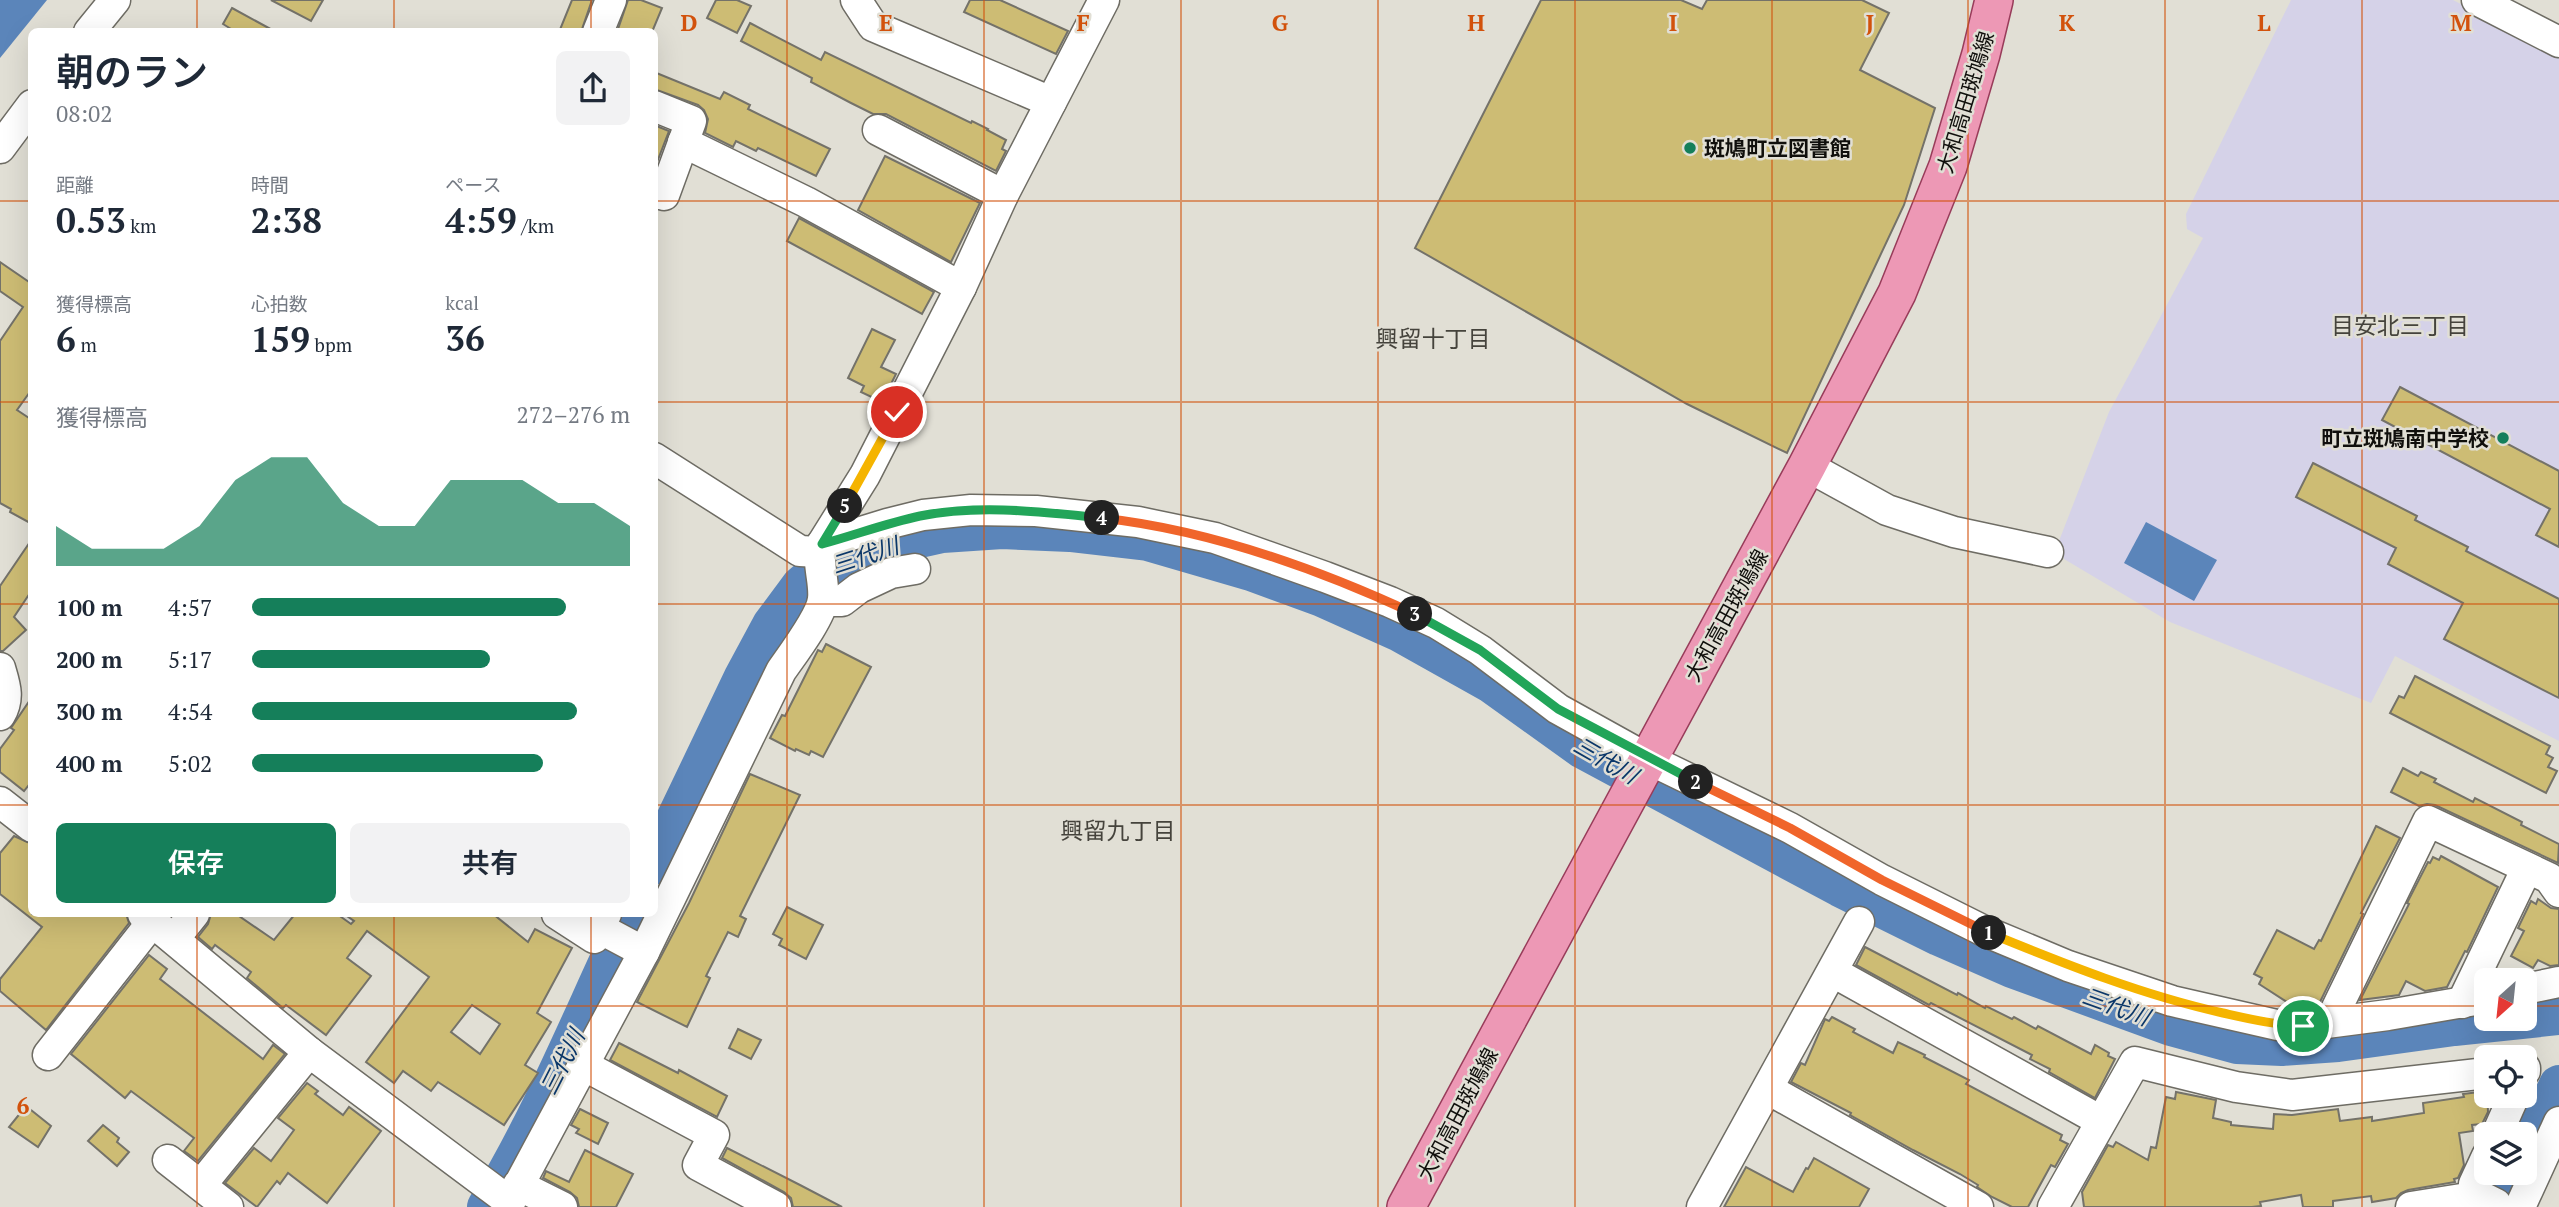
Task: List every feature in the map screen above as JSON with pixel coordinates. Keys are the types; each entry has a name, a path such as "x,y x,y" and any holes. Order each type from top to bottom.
{"main road":[{"name":"大和高田斑鳩線","path":"1406,1207 1807,466 1897,293 1948,166 1982,54 1994,0"}],"street":[{"path":"92,28 116,0"},
{"path":"600,28 611,0"},
{"path":"856,0 873,26 1051,102"},
{"path":"658,870 809,628 823,601 821,548 865,475 961,287 1003,195 1104,0"},
{"path":"2477,0 2559,42"},
{"path":"658,108 691,121 664,195 658,193"},
{"path":"0,148 28,110"},
{"path":"878,130 1003,195"},
{"path":"683,142 806,202 961,287"},
{"path":"658,461 800,551 821,548 911,518 971,510 1036,511 1138,522 1215,538 1325,577 1390,602 1436,624 1480,650 1558,709 1648,759 1790,828 1882,880 1984,930 2068,965 2172,1001 2277,1025 2330,1023 2474,1000"},
{"path":"1807,466 1887,510 1954,532 2048,552"},
{"path":"823,601 842,601 859,588 891,573 915,569"},
{"path":"0,668 6,697 6,704 0,715"},
{"path":"0,802 28,824"},
{"path":"2330,1023 2428,821 2549,878 2559,892"},
{"path":"2487,968 2527,868"},
{"path":"48,1055 157,925 184,917"},
{"path":"562,917 594,938 618,935"},
{"path":"510,1199 585,1066 618,935 629,917"},
{"path":"1705,1206 1859,922"},
{"path":"157,925 309,1052 480,1181 510,1199 562,1207"},
{"path":"1833,972 2101,1121"},
{"path":"2538,986 2559,982"},
{"path":"201,1185 309,1052"},
{"path":"2053,1207 2136,1062 2155,1060 2236,1087 2292,1095 2474,1074"},
{"path":"585,1066 714,1135 698,1166 776,1207"},
{"path":"1768,1089 1978,1207"},
{"path":"2504,1205 2559,1122"},
{"path":"168,1160 228,1207"},
{"path":"2475,1185 2504,1205"},
{"path":"2412,1207 2504,1205"}],"shaded area":[{"path":"2291,0 2453,0 2559,55 2559,741 2395,656 2371,703 2170,622 2064,559 2059,541 2109,412 2203,238 2187,229 2186,214"}],"water":[{"path":"0,0 47,0 0,58"},
{"path":"2146,522 2217,560 2194,601 2124,563"}],"building":[{"path":"271,0 323,0 311,21"},
{"path":"572,0 592,0 582,28 561,28"},
{"path":"628,0 641,0 662,8 654,28 618,28"},
{"path":"716,0 737,0 751,6 737,33 707,18"},
{"path":"970,0 1000,0 1068,31 1056,54 964,12"},
{"path":"1541,0 1681,0 1702,9 1707,0 1862,0 1889,13 1860,70 1935,108 1904,205 1787,453 1687,404 1415,248"},
{"path":"232,8 269,28 230,28 223,24"},
{"path":"750,23 821,60 825,52 988,129 1006,140 1002,149 1006,151 996,171 886,114 873,114 851,103 811,82 812,78 741,41"},
{"path":"658,74 720,99 724,92 750,105 748,109 830,149 816,176 758,148 756,151 736,141 733,147 705,133 708,119 698,105 658,90"},
{"path":"658,127 669,131 658,160"},
{"path":"885,156 980,203 951,262 858,210"},
{"path":"799,218 934,292 922,314 787,241"},
{"path":"0,262 28,281 28,395 17,410 28,417 28,522 0,503 0,341 23,307 0,291"},
{"path":"872,329 895,340 881,367 896,374 882,402 861,392 864,386 848,378"},
{"path":"2400,387 2559,471 2559,547 2536,535 2550,509 2382,420"},
{"path":"2313,463 2417,516 2415,520 2468,547 2466,551 2559,599 2559,698 2444,639 2463,603 2388,564 2396,548 2296,497"},
{"path":"28,545 28,596 14,617 26,630 3,651 0,651 0,586"},
{"path":"826,644 871,667 823,757 811,751 809,755 796,749 795,751 770,738 782,715 785,716 818,650 822,652"},
{"path":"2415,676 2550,746 2546,754 2553,758 2548,767 2557,771 2546,793 2390,713 2399,696 2404,698"},
{"path":"28,703 28,786 24,791 0,772 0,749 14,730 11,728"},
{"path":"2403,768 2418,776 2421,772 2436,779 2434,782 2473,802 2475,798 2559,844 2558,863 2435,805 2419,806 2391,792"},
{"path":"750,774 800,795 740,916 746,919 738,937 728,932 706,976 710,978 687,1027 637,1002 689,903"},
{"path":"2376,826 2400,838 2361,913 2363,914 2318,1006 2296,1008 2259,984 2262,978 2254,974 2277,930 2314,949 2319,940 2321,941"},
{"path":"14,836 28,842 28,916 0,894 0,853"},
{"path":"2441,856 2498,887 2467,952 2465,951 2447,987 2425,991 2406,981 2399,995 2360,1000 2428,862 2430,863 2433,857 2439,860"},
{"path":"2538,899 2551,908 2559,909 2559,965 2550,966 2538,960 2533,968 2511,956 2524,931 2518,928 2531,901 2536,904"},
{"path":"787,907 823,925 806,959 779,945 782,939 773,934"},
{"path":"29,917 127,917 129,923 46,1030 0,991 0,979 42,927"},
{"path":"210,917 240,917 274,940 293,917 341,917 351,924 354,921 348,917 497,917 528,942 535,929 572,948 537,1013 551,1022 525,1065 538,1073 504,1125 438,1082 431,1091 403,1071 394,1083 366,1062 429,977 367,931 347,958 371,976 326,1035 286,1005 283,1008 247,978 251,972 215,945 212,949 198,937","holes":["472,1005 500,1024 480,1054 451,1032"]},
{"path":"1865,947 1985,1008 1986,1006 2012,1019 2014,1017 2036,1029 2038,1026 2091,1054 2095,1045 2109,1053 2108,1056 2115,1059 2095,1098 2049,1072 2050,1069 2030,1059 2032,1055 1931,1003 1929,1005 1856,965"},
{"path":"149,955 167,969 160,979 263,1059 273,1045 285,1054 198,1161 184,1151 194,1138 131,1091 125,1098 71,1054"},
{"path":"1832,1017 1855,1029 1853,1032 1893,1053 1898,1042 1925,1055 1924,1057 1969,1080 1966,1084 2062,1135 2060,1140 2068,1144 2055,1167 2051,1165 2028,1207 2012,1207 1992,1197 1960,1174 1791,1082 1801,1063 1805,1065 1825,1019 1829,1021"},
{"path":"738,1029 761,1040 751,1059 729,1048"},
{"path":"619,1043 678,1073 679,1070 727,1096 717,1117 610,1060"},
{"path":"307,1083 318,1091 315,1094 343,1115 349,1107 381,1131 327,1203 288,1173 280,1184 277,1181 257,1207 225,1183 254,1148 271,1161 294,1130 278,1118"},
{"path":"2176,1092 2216,1100 2213,1118 2231,1122 2231,1125 2273,1129 2274,1114 2292,1115 2338,1109 2340,1121 2372,1117 2372,1121 2424,1113 2423,1103 2464,1097 2463,1094 2474,1093 2474,1108 2488,1108 2488,1112 2483,1122 2474,1122 2473,1131 2459,1133 2464,1165 2458,1178 2454,1179 2455,1182 2408,1190 2396,1198 2372,1202 2371,1196 2333,1201 2333,1207 2303,1207 2301,1195 2260,1202 2261,1206 2252,1207 2084,1207 2082,1192 2108,1145 2113,1147 2116,1142 2148,1160 2151,1147 2156,1148 2166,1097 2175,1099"},
{"path":"26,1106 51,1126 38,1147 9,1127"},
{"path":"580,1109 608,1123 598,1144 576,1133 579,1129 571,1125"},
{"path":"103,1125 119,1138 117,1142 129,1152 117,1166 88,1141"},
{"path":"727,1148 842,1207 793,1207 791,1198 784,1192 722,1158"},
{"path":"585,1150 633,1174 616,1207 579,1207 577,1198 570,1192 543,1178 546,1171 569,1182"},
{"path":"1814,1158 1869,1189 1859,1207 1724,1207 1746,1167 1793,1192"}],"waterway":[{"name":"三代川","path":"658,857 744,677 772,625 801,586 821,569 870,549 942,533 1002,529 1070,532 1148,541 1251,571 1322,597 1400,632 1491,683 1583,749 1840,887 1939,936 2012,968 2171,1026 2237,1044 2282,1046 2338,1042 2559,1015"},
{"name":"三代川","path":"487,1207 527,1136 630,917"},
{"path":"2537,1131 2559,1085"},
{"path":"2501,1207 2511,1185"}],"place":[{"name":"斑鳩町立図書館","path":"1690,148"},
{"name":"町立斑鳩南中学校","path":"2503,438"}],"district":[{"name":"目安北三丁目","path":"2400,325"},
{"name":"興留十丁目","path":"1433,338"},
{"name":"興留九丁目","path":"1118,830"}],"route":[{"path":"897,412 865,475 822,544 923,515 971,510 1036,511 1138,522 1215,538 1390,602 1436,624 1480,650 1558,709 1648,759 1790,828 1882,880 1984,930 2068,965 2172,1001 2277,1025 2303,1026"}]}
